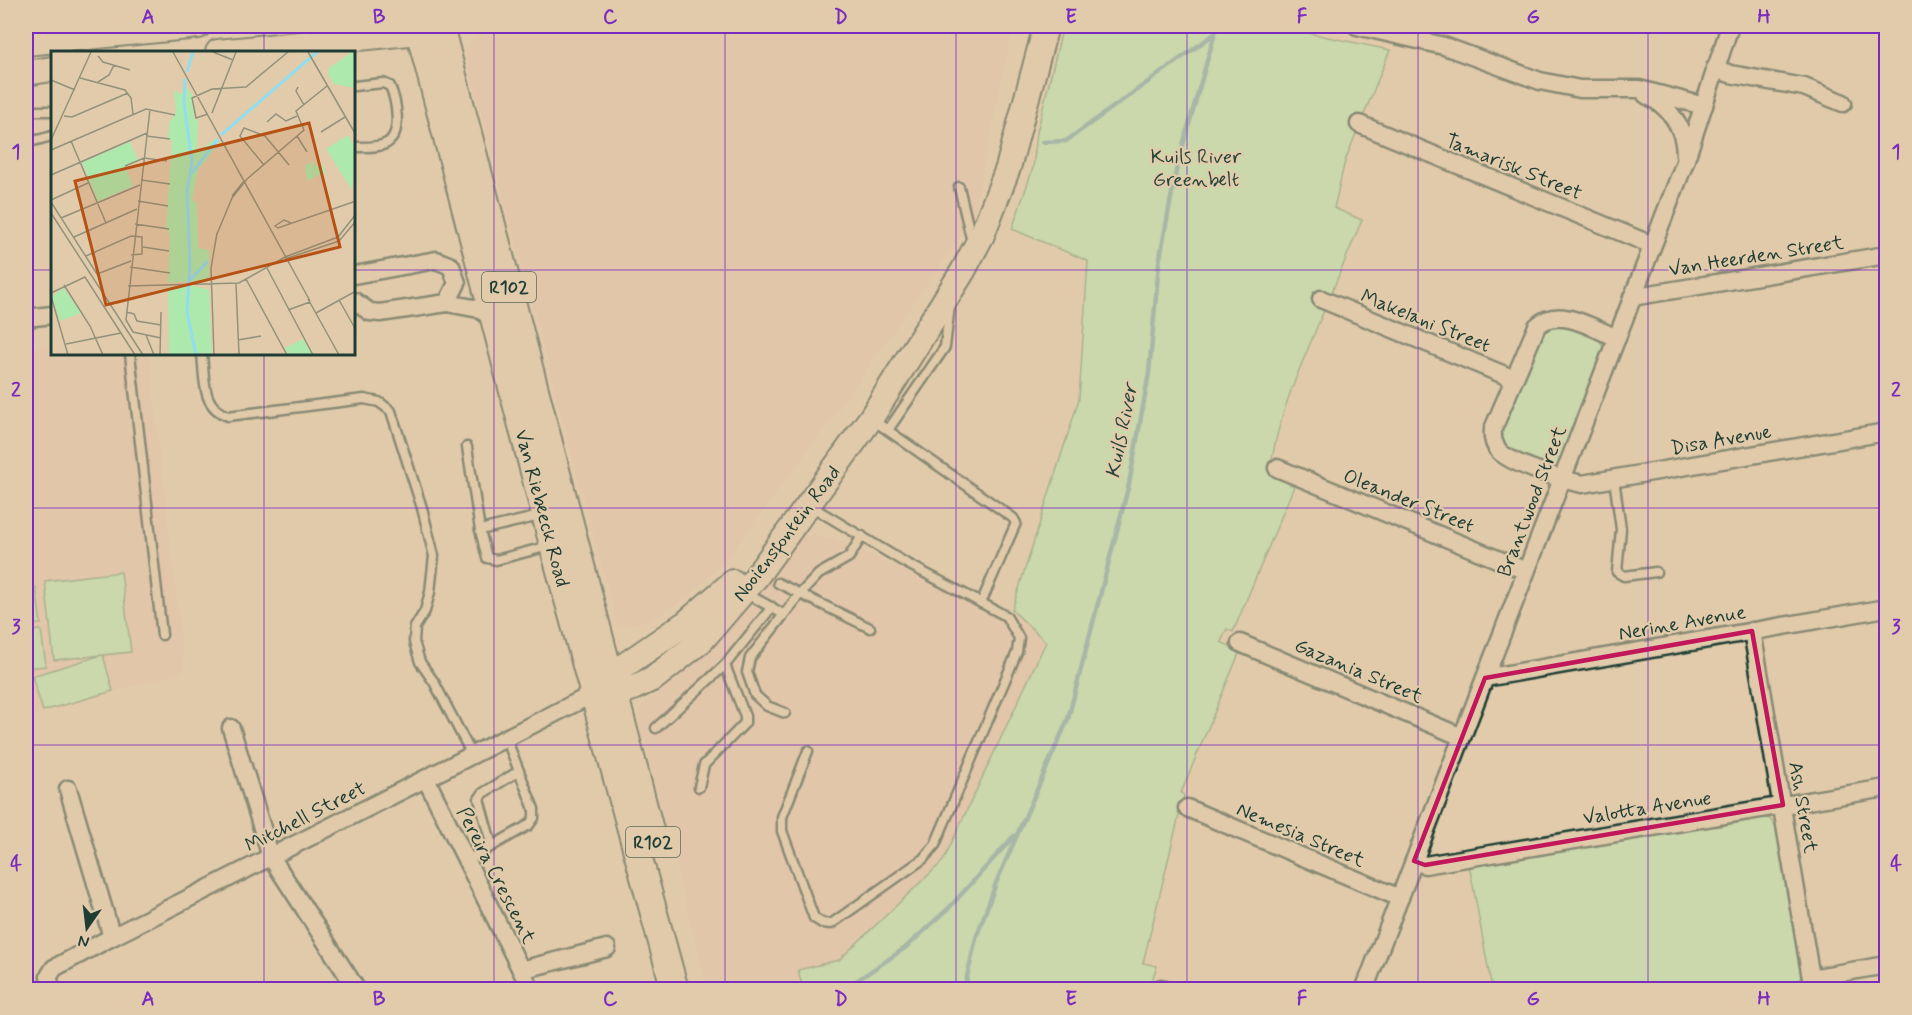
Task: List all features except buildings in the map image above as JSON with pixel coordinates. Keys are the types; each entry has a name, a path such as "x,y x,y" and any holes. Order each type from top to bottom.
{"main road":[{"name":"Van Riebeeck Road","path":"433,28 495,320 544,514 692,990"},
{"name":"Van Riebeeck Road","path":"433,28 675,990"}],"street":[{"path":"26,43 92,40 198,26"},
{"name":"Nooiensfontein Road","path":"599,691 711,604 879,424 920,336 952,289 974,251 1008,168 1046,26"},
{"path":"1357,26 1444,46 1540,81 1580,89 1654,92 1704,106"},
{"name":"Brantwood Street","path":"1364,990 1685,162 1727,26"},
{"path":"246,51 433,28"},
{"path":"1715,68 1730,74 1792,84 1843,103"},
{"path":"26,73 51,69"},
{"path":"1621,90 1653,98 1670,113 1681,130 1685,162"},
{"name":"Tamarisk Street","path":"1359,124 1652,245"},
{"name":"Van Heerden Street","path":"1632,297 1887,255"},
{"path":"356,275 436,260 444,262 455,273 457,283 455,293 447,303"},
{"name":"Makelani Street","path":"1321,299 1514,379"},
{"path":"356,302 370,312 380,313 447,303 472,307 495,320"},
{"path":"26,318 51,315"},
{"path":"1562,480 1508,457 1494,442 1493,429 1535,330 1546,319 1568,318 1617,338"},
{"name":"Nooiensfontein Road","path":"599,691 654,678 702,640 743,592 804,502 857,413 899,357 920,336"},
{"name":"Disa Avenue","path":"1562,480 1582,484 1887,432"},
{"name":"Oleander Street","path":"1277,468 1526,572"},
{"name":"Nerine Avenue","path":"1485,678 1887,608"},
{"name":"Ash Street","path":"1752,631 1812,984"},
{"name":"Gazania Street","path":"1240,643 1462,737"},
{"name":"Mitchell Street","path":"50,983 54,968 112,937 599,691"},
{"path":"231,728 270,857 357,990"},
{"name":"Pereira Crescent","path":"426,779 531,990"},
{"name":"Valotta Avenue","path":"1414,861 1425,865 1887,788"},
{"path":"68,789 112,937"},
{"name":"Nemesia Street","path":"1186,808 1400,898"},
{"path":"521,970 607,948"},
{"path":"1812,984 1887,965"}],"lane":[{"path":"356,86 383,83 390,86 397,125 393,138 385,145 356,147"},
{"path":"26,111 51,111"},
{"path":"26,143 51,136"},
{"path":"958,187 974,251"},
{"path":"952,289 945,347 879,424 1013,518 1016,523 981,603"},
{"path":"130,356 162,635"},
{"path":"202,356 207,400 216,412 228,416 364,399 379,402 391,411 435,556 430,592 425,611 415,627 414,642 420,662 434,682 472,755"},
{"path":"467,447 480,530 487,558 491,561 553,545"},
{"path":"1614,479 1621,529 1617,572 1624,576 1656,572"},
{"path":"804,502 1006,616 1014,626 1019,638 1017,652 935,845 923,859 831,924 822,923 814,918 782,831 782,817 808,751"},
{"path":"480,530 544,514"},
{"path":"785,713 760,701 751,688 747,672 750,658 800,594 819,574 849,557 862,536"},
{"path":"778,583 870,628"},
{"path":"743,592 783,614"},
{"path":"656,728 725,665 772,607"},
{"path":"699,787 704,765 745,723 745,716 725,665"},
{"path":"466,861 529,825 534,818 534,809 506,738"},
{"path":"492,846 479,799 483,793 519,771"}],"highlighted area":[{"path":"1752,631 1783,805 1425,865 1414,861 1485,678"}],"shaded area":[{"path":"505,26 1013,26 973,219 831,420 730,556 690,596 656,617 618,628 465,51 475,33"},
{"path":"51,346 51,356 149,356 185,671 26,718 26,348"},
{"path":"814,533 829,540 832,536 1001,619 1012,610 1047,642 943,861 839,960 799,970 802,985 796,989 707,989 638,716 641,706 698,660 726,631 797,537"}],"green space":[{"name":"Kuils River Greenbelt","path":"1063,26 1275,26 1390,50 1363,117 1357,114 1351,129 1357,131 1345,161 1334,208 1362,220 1331,294 1322,290 1317,305 1325,308 1284,410 1273,452 1270,474 1295,484 1233,632 1227,629 1221,642 1240,651 1181,793 1184,795 1143,963 1157,966 1149,989 796,990 802,985 798,970 839,960 943,861 1046,642 1012,610 1079,399 1088,261 1012,229 1033,168 1037,132"},
{"path":"1565,325 1599,339 1604,349 1559,466 1554,467 1529,459 1513,450 1506,445 1500,430 1542,332 1550,326"},
{"path":"121,572 131,652 103,655 113,691 43,711 32,676 102,655 54,660 45,581"},
{"path":"36,587 41,624 26,625 26,588"},
{"path":"41,630 46,666 26,668 26,631"},
{"path":"1758,817 1770,819 1777,828 1804,989 1492,989 1469,864"}],"waterway":[{"name":"Kuils River","path":"964,990 976,938 996,883 1068,719 1129,484 1149,373 1159,263 1177,166 1217,26"},
{"path":"1043,142 1066,141 1213,35"},
{"path":"843,990 905,948 948,909 1014,836"}]}
